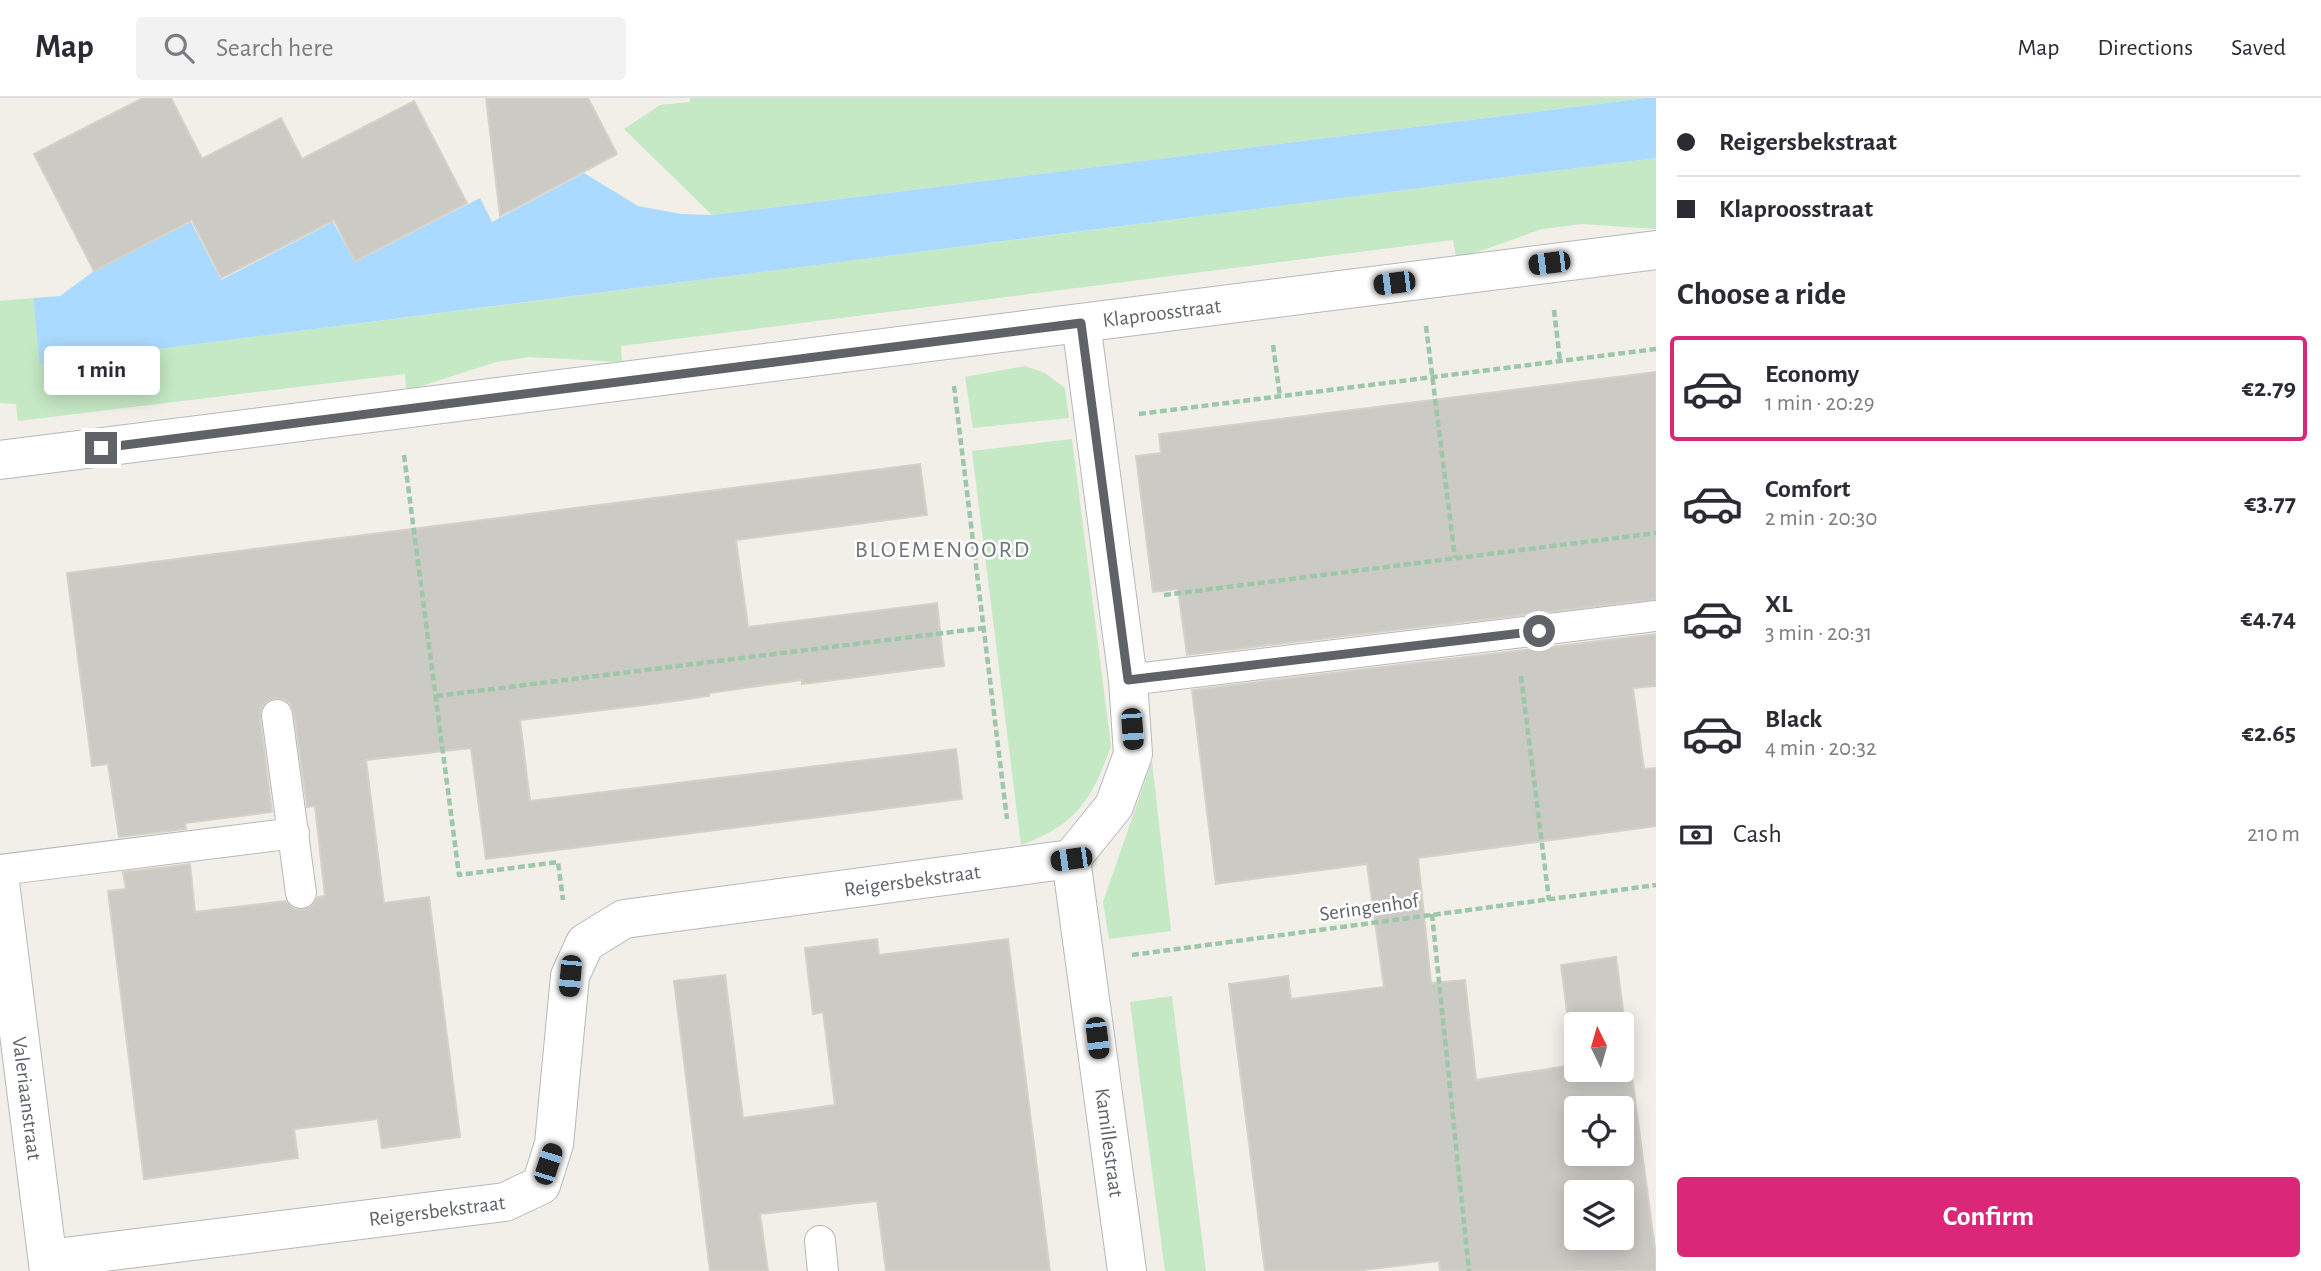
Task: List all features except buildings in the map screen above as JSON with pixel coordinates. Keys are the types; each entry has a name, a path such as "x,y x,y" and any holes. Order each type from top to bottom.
{"street":[{"name":"Klaproosstraat","path":"0,460 1656,250"},
{"path":"1071,859 1114,806 1133,754 1128,680 1081,323"},
{"name":"Reigersbekstraat","path":"48,1265 505,1202 541,1185 554,1144 570,976 585,943 624,919 1071,859"},
{"name":"Kamillestraat","path":"1071,859 1127,1271"},
{"name":"Valeriaanstraat","path":"0,883 48,1265"}],"lane":[{"path":"1128,680 1656,616"},
{"path":"277,715 301,893"},
{"path":"0,870 294,833"},
{"path":"820,1241 823,1271"}],"path":[{"path":"1420,280 1455,558"},
{"path":"949,340 1013,868"},
{"path":"1094,420 1656,349"},
{"path":"398,410 459,875 558,862 564,912 585,943"},
{"path":"1118,601 1656,533"},
{"path":"436,696 984,628"},
{"path":"1516,633 1549,900"},
{"name":"Seringenhof","path":"1086,961 1656,885"},
{"path":"1432,914 1469,1271"}],"green space":[{"path":"690,98 1645,98 712,215 624,129 660,105 690,102"},
{"path":"1656,158 1656,229 1582,224 1542,229 1469,255 1456,257 1453,240 621,346 622,362 529,357 496,362 415,388 406,388 405,374 18,421 16,404 0,403 0,301 33,298 41,364"},
{"path":"1025,366 1045,373 1065,388 1069,418 973,428 965,377"},
{"path":"1072,439 1111,746 1097,781 1080,808 1056,829 1021,845 972,451"},
{"path":"1152,761 1171,931 1109,939 1103,902"},
{"path":"1172,996 1206,1271 1165,1271 1130,1002"}],"water":[{"path":"1656,98 1656,158 40,364 33,298 60,296 94,271 191,222 221,280 333,222 355,262 480,198 492,222 584,173 638,206 681,214 712,215"}],"district":[{"name":"BLOEMENOORD","path":"943,549"}],"route":[{"path":"101,448 1081,323 1128,680 1539,631"}]}
